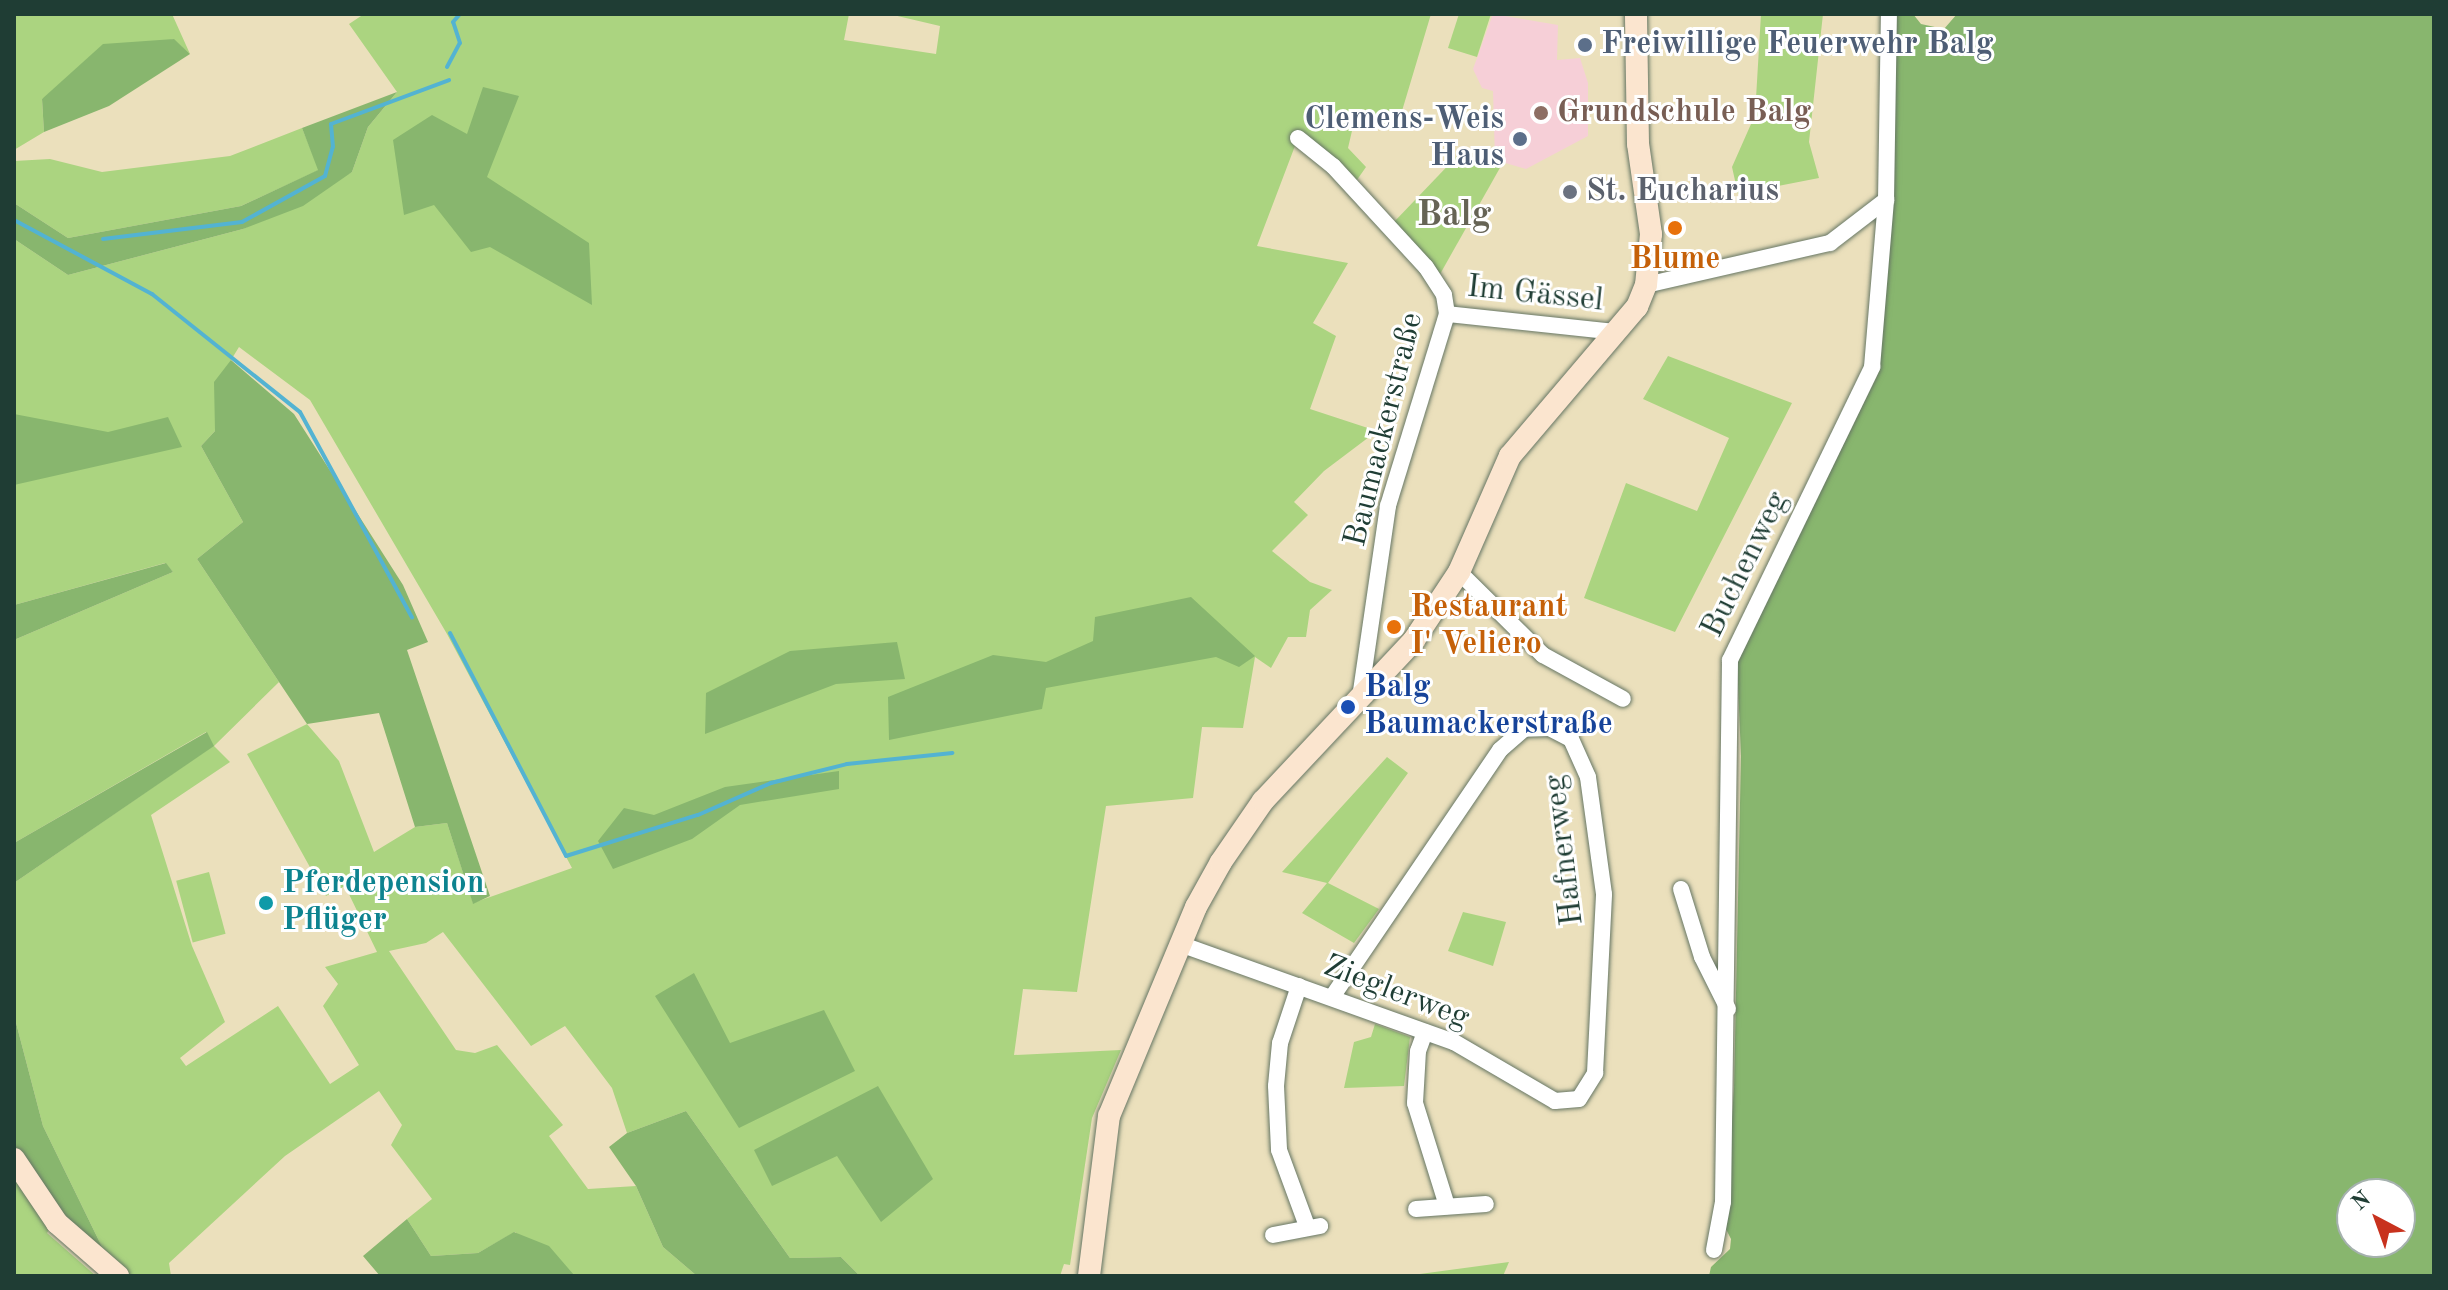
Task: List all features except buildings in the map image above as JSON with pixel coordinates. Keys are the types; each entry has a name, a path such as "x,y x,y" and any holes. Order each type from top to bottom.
{"street":[{"path":"1089,1276 1109,1116 1180,944 1241,829 1414,640 1459,572 1510,456 1616,332 1646,285 1651,234 1638,144 1636,14"},
{"name":"Buchenweg","path":"1714,1250 1723,1202 1728,1009 1730,660 1872,367 1886,200 1889,14"},
{"name":"Baumackerstraße","path":"1298,138 1333,166 1417,257 1444,295 1447,314 1388,506 1360,699"},
{"path":"1646,285 1830,243 1886,200"},
{"name":"Im Gässel","path":"1447,314 1616,332"},
{"path":"1459,572 1543,655 1623,699"},
{"name":"Hafnerweg","path":"1332,997 1500,750 1524,729 1549,728 1571,739 1584,760 1604,894 1595,1073 1583,1095"},
{"path":"1681,889 1702,957 1728,1009"},
{"name":"Zieglerweg","path":"1180,944 1454,1042 1555,1101 1573,1102 1583,1095"},
{"path":"1273,1235 1314,1226 1279,1150 1276,1086 1280,1043 1299,986"},
{"path":"1425,1032 1418,1051 1415,1103 1447,1206"},
{"path":"14,1159 57,1223 118,1276"},
{"path":"1416,1209 1486,1204"}],"shaded area":[{"name":"Grundschule Balg","path":"1493,14 1558,25 1557,60 1580,58 1588,83 1588,136 1526,169 1495,160 1493,91 1482,88 1473,69"}],"green space":[{"path":"14,14 172,14 190,54 173,39 42,99 44,132 14,150"},
{"path":"364,14 849,14 844,40 936,54 940,26 889,14 1431,14 1396,131 1355,118 1348,148 1366,167 1352,187 1298,138 1257,246 1348,263 1313,323 1336,336 1310,409 1377,431 1324,471 1294,502 1308,515 1272,551 1310,582 1332,590 1310,610 1306,637 1288,637 1271,668 1255,657 1243,728 1202,727 1193,798 1106,806 1077,992 1023,989 1014,1055 1121,1050 1092,1118 1070,1265 1064,1264 1060,1276 860,1276 841,1257 790,1258 686,1111 627,1133 612,1088 565,1026 531,1046 443,932 426,943 389,951 456,1050 475,1053 497,1045 563,1125 549,1136 588,1189 636,1186 663,1247 697,1276 571,1276 515,1232 478,1253 431,1256 407,1219 432,1199 391,1145 402,1125 379,1091 285,1156 169,1263 171,1276 120,1276 98,1262 102,1247 43,1126 14,1015 14,883 213,746 206,732 14,843 14,640 173,572 165,563 14,605 14,239 68,275 243,229 352,172 368,127 397,92 349,24","holes":["239,347 310,400 447,634 572,868 473,903 447,823 415,827 374,852 339,761 307,724 247,754 326,896 345,886 377,952 325,967 338,984 323,1006 359,1065 330,1084 278,1006 186,1066 180,1058 225,1022 192,946 151,815 230,762 214,746 279,682 197,559 243,522 201,446 215,431 231,360"]},
{"path":"1459,14 1491,14 1477,57 1448,48"},
{"path":"1761,14 1823,14 1809,142 1819,178 1738,194 1732,167 1755,115"},
{"path":"1889,14 1913,14 1921,24 1944,29 1957,14 2434,14 2434,1276 1709,1276 1711,1267 1730,1249 1731,1239 1724,1225 1734,1089 1741,756 1737,660 1878,374 1892,202"},
{"path":"174,39 190,54 109,106 44,132 42,99 103,44"},
{"path":"483,87 519,96 487,177 589,243 592,305 490,247 471,252 434,205 404,215 393,140 432,115 467,134"},
{"path":"397,92 368,127 352,172 303,206 243,229 68,275 14,239 14,203 68,238 241,206 318,170 302,128"},
{"path":"302,128 319,170 241,206 68,238 14,203 14,161 50,159 102,172 230,156"},
{"path":"1459,154 1501,166 1439,276 1394,222"},
{"path":"1668,356 1792,403 1675,632 1584,598 1626,483 1697,511 1729,438 1643,399"},
{"path":"231,360 294,414 403,585 428,642 407,650 490,896 473,904 447,823 415,827 379,713 307,724 197,559 243,522 201,446 215,431 214,382"},
{"path":"14,414 108,432 168,417 182,447 14,485"},
{"path":"166,563 173,572 14,640 14,605"},
{"path":"1191,597 1255,656 1239,667 1216,657 1046,688 1042,709 889,740 888,697 993,655 1046,662 1093,641 1095,617"},
{"path":"897,642 905,679 836,684 705,734 706,693 790,651"},
{"path":"207,732 214,746 14,883 14,843"},
{"path":"1387,757 1408,773 1328,883 1379,909 1354,943 1302,913 1327,883 1282,872"},
{"path":"839,771 839,789 740,805 692,839 613,869 598,841 624,808 654,815 725,787"},
{"path":"209,872 226,934 193,943 176,881"},
{"path":"1463,912 1506,922 1493,966 1448,951"},
{"path":"694,973 730,1043 824,1010 855,1071 739,1128 655,996"},
{"path":"14,1015 43,1126 102,1247 98,1262 14,1145"},
{"path":"1375,1024 1410,1037 1404,1086 1344,1088 1354,1042 1371,1037"},
{"path":"878,1086 933,1179 881,1222 837,1156 772,1186 754,1150"},
{"path":"686,1111 790,1258 841,1257 860,1276 697,1276 663,1247 636,1186 609,1147 627,1133"},
{"path":"14,1173 52,1225 47,1233 96,1276 14,1276"},
{"path":"407,1219 431,1256 478,1253 514,1232 549,1246 574,1275 380,1276 363,1256"},
{"path":"1509,1262 1503,1276 1405,1276"}],"waterway":[{"path":"447,67 460,43 453,22 460,14"},
{"path":"103,239 242,222 325,176 333,147 331,124 449,80"},
{"path":"14,220 152,294 300,412 412,617"},
{"path":"450,633 566,856 698,815 771,783 847,764 952,753"}],"place":[{"name":"Freiwillige Feuerwehr Balg","path":"1585,45"},
{"name":"Grundschule Balg","path":"1541,113"},
{"name":"Clemens-Weis Haus","path":"1520,139"},
{"name":"St. Eucharius","path":"1570,192"},
{"name":"Blume","path":"1675,228"},
{"name":"Restaurant I' Veliero","path":"1394,627"},
{"name":"Balg Baumackerstraße","path":"1348,707"},
{"name":"Pferdepension Pflüger","path":"266,903"}],"district":[{"name":"Balg","path":"1454,217"}]}
